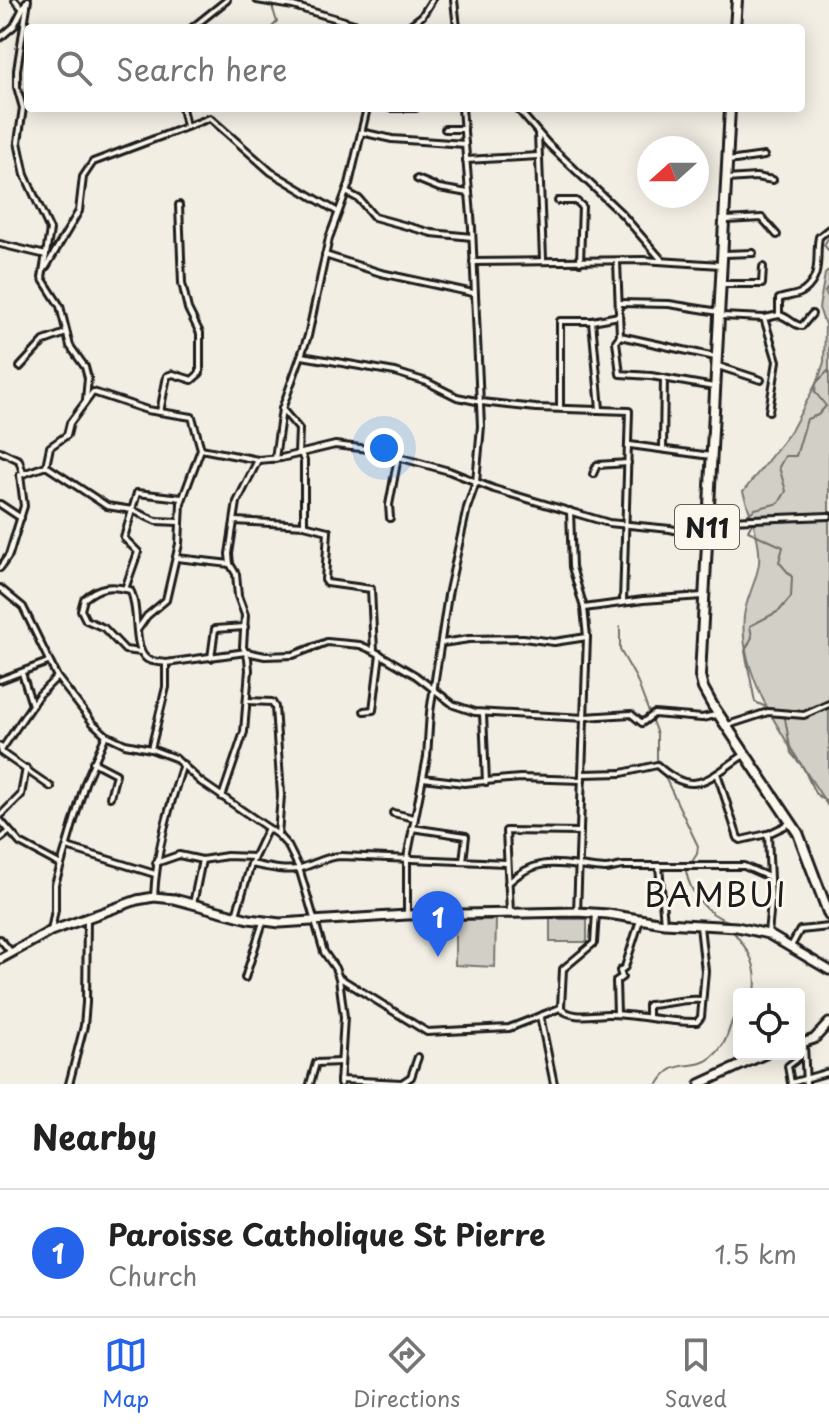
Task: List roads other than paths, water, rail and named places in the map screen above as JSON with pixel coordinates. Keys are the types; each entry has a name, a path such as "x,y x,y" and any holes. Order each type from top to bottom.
{"highway":[{"path":"735,24 737,0"},
{"name":"N11","path":"730,112 700,676 703,688 719,714 792,823 805,848 829,915"}],"main road":[{"path":"0,959 51,931 154,897 263,922 317,922 407,915 577,912 664,923 747,928 768,934 829,970"},
{"path":"805,1042 823,1031 829,1023"},
{"path":"700,1084 752,1060"}],"street":[{"path":"15,0 22,8"},
{"path":"0,38 14,26 28,0"},
{"path":"24,24 28,0"},
{"path":"197,24 227,0"},
{"path":"257,0 293,6 351,24"},
{"path":"411,24 422,16 432,0"},
{"path":"454,0 457,24"},
{"path":"24,25 17,70 17,87 23,108 18,142 25,175 50,230 45,269"},
{"path":"183,112 186,126"},
{"path":"275,459 282,409 302,356 325,255 346,192 366,112"},
{"path":"407,915 407,858 423,778 433,688 453,571 476,482 481,402 462,112"},
{"path":"520,112 622,214 663,261"},
{"path":"86,404 85,367 66,333 60,306 42,278 79,211 83,177 93,162 213,118 271,172 338,212"},
{"path":"445,129 464,129"},
{"path":"361,132 392,139 465,144"},
{"path":"538,133 543,259"},
{"path":"466,160 538,156"},
{"path":"728,161 764,156"},
{"path":"727,179 756,177 773,180"},
{"path":"417,179 439,188 468,193"},
{"path":"346,192 359,199 374,217 432,233 472,237"},
{"path":"558,201 576,201 582,206 580,262"},
{"path":"160,412 167,376 173,374 192,380 200,373 200,333 188,309 182,283 179,205"},
{"path":"724,220 762,218 777,235"},
{"path":"779,315 779,299 803,292 814,278 819,261 819,237 829,229"},
{"path":"0,244 46,255"},
{"path":"722,254 753,253"},
{"path":"325,255 381,273 473,293"},
{"path":"473,262 543,259 721,265"},
{"path":"617,262 620,336 616,341 620,374 714,387"},
{"path":"720,284 762,284 763,267"},
{"path":"619,303 669,304 719,314 764,318 779,315 802,326 812,314"},
{"path":"560,408 560,321 592,321 619,316"},
{"path":"764,318 777,361 769,411"},
{"path":"592,321 600,409"},
{"path":"20,367 44,341 66,333"},
{"path":"620,336 716,361 761,380"},
{"path":"302,356 408,375 448,394 481,402 525,408 629,411 623,602"},
{"path":"663,449 664,378"},
{"path":"46,466 50,447 67,435 70,423 96,391 160,412 192,417 201,449 182,498 179,544 166,600 143,620 138,629"},
{"path":"282,409 299,429 300,454 304,461 304,525"},
{"path":"629,444 711,456"},
{"path":"201,449 258,460 348,445 449,471 476,482 624,525 670,529 706,537"},
{"path":"0,451 19,460 23,473"},
{"path":"390,518 389,505 398,457"},
{"path":"222,797 239,755 248,701 249,662 243,647 245,615 238,596 236,574 230,564 237,502 258,460"},
{"path":"593,474 597,465 628,463"},
{"path":"0,568 9,555 21,518 24,502 19,477 46,466"},
{"path":"46,466 107,506 132,510 156,521 179,522"},
{"path":"125,589 138,552 124,538 139,492 182,498"},
{"path":"0,504 21,518"},
{"path":"570,511 572,567 584,608 587,637 577,912"},
{"path":"707,526 728,520 829,516"},
{"path":"235,521 304,525 328,531 324,574 327,583 371,589 377,652 373,710 364,711"},
{"path":"176,558 230,564"},
{"path":"141,652 125,650 104,628 83,616 81,606 84,599 108,586 125,589 133,596 141,652 148,659 166,663 246,652 265,656 293,655 327,642 360,645 377,652 454,705 483,713 585,717 631,714 642,723 654,714 697,718 719,714"},
{"path":"0,588 23,607 57,677 106,735 131,746 175,758 222,797 278,835 288,846 299,868 324,952 339,978 344,1017 340,1082 402,1083 411,1077 418,1057"},
{"path":"584,608 703,596"},
{"path":"211,658 215,629 245,627"},
{"path":"441,643 523,638 554,642 587,637"},
{"path":"0,680 48,662"},
{"path":"151,749 166,687 166,663"},
{"path":"22,673 32,705"},
{"path":"51,787 1,752 32,705 57,677"},
{"path":"248,701 272,702 275,707 281,795 278,835"},
{"path":"727,725 768,712 804,715 829,704"},
{"path":"483,713 486,782"},
{"path":"51,931 55,884 93,762 106,735"},
{"path":"423,778 464,783 582,777 657,765 670,778 695,784 718,776 725,767 746,753"},
{"path":"93,762 116,774 110,797"},
{"path":"154,897 156,863 183,764"},
{"path":"26,768 21,795 0,818 9,832 26,847 61,865"},
{"path":"718,776 741,840 768,834 792,823"},
{"path":"393,813 414,818"},
{"path":"236,915 251,864 268,828"},
{"path":"412,828 466,836 463,861"},
{"path":"511,915 506,831 580,832"},
{"path":"0,839 9,832"},
{"path":"768,834 771,902 768,934"},
{"path":"67,847 155,874"},
{"path":"156,863 179,855 202,860 227,856 254,857"},
{"path":"251,864 280,870 299,868 330,856 506,863"},
{"path":"193,904 202,860"},
{"path":"508,883 516,875 540,864 579,864 606,869 744,866 769,877"},
{"path":"659,866 664,923"},
{"path":"596,913 594,943 563,969 560,1008 565,1013 617,1014 697,1022 701,1017 705,971 700,925"},
{"path":"69,1084 84,1026 87,917"},
{"path":"617,1014 616,981 622,977 620,971 625,967 640,920"},
{"path":"245,978 263,922"},
{"path":"790,948 800,930 829,927"},
{"path":"0,939 11,952"},
{"path":"339,978 427,1032 512,1027 560,1008"},
{"path":"648,1017 648,1005 686,998 702,1000"},
{"path":"540,1016 554,1084"},
{"path":"823,1031 829,1039"},
{"path":"792,1060 787,1067 791,1083 806,1082 829,1072"},
{"path":"804,1060 806,1082"},
{"path":"310,1084 316,1063 341,1062"}],"waterway":[{"path":"270,0 275,24"},
{"path":"829,237 824,245 829,251"},
{"path":"829,285 825,292 829,298"},
{"path":"829,310 829,316"},
{"path":"775,711 755,702 745,651 752,637 750,626 779,611 791,597 792,577 779,562 783,547 748,531 752,523 747,515 755,509 779,503 786,491 779,467 785,456 796,456 807,419 818,415 826,406 815,392 816,383 829,370"},
{"path":"620,627 620,650 636,678 657,734 657,759 660,765"},
{"path":"780,714 785,718 791,753 803,767 815,793 829,804"},
{"path":"662,771 698,846 697,854 686,871 691,887 706,908 729,924"},
{"path":"732,930 754,966 755,988"},
{"path":"658,1084 671,1070 705,1062 712,1057 723,1045 733,1018"}],"place":[{"name":"Paroisse Catholique St Pierre","path":"438,957"}],"district":[{"name":"BAMBUI","path":"716,894"}]}
